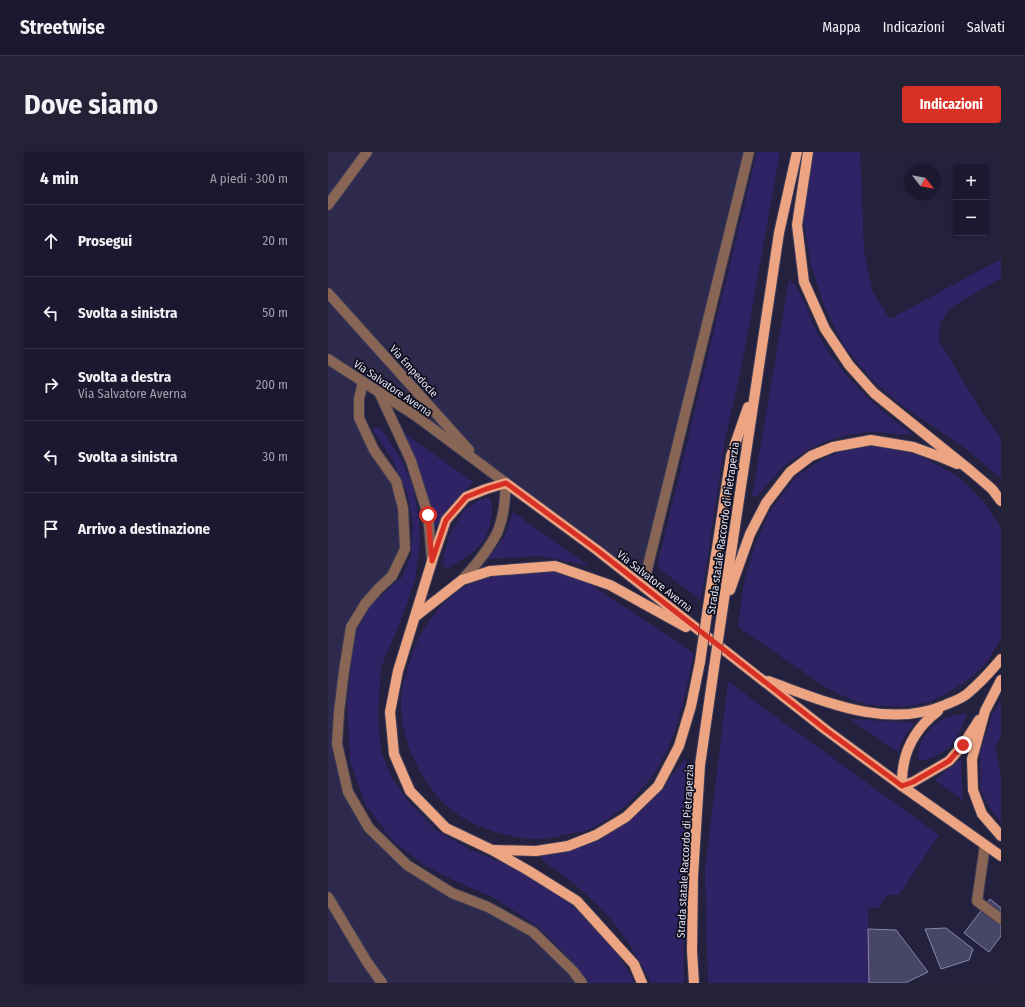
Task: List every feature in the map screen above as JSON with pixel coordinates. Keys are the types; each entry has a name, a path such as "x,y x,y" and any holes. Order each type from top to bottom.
{"main road":[{"name":"Strada statale Raccordo di Pietraperzia","path":"694,983 692,951 693,876 700,766 779,233 797,152"},
{"path":"808,152 797,225 804,282 826,329 849,365 874,393 971,471 992,489 1001,501"},
{"path":"492,850 536,851 568,846 596,835 626,817 658,786 679,746 691,706 700,662 731,456 756,385"},
{"path":"722,613 750,534 766,504 790,472 811,456 833,447 870,440 913,447 938,456 971,471"},
{"name":"Via Salvatore Averna","path":"506,483 597,550 826,730 1001,856"},
{"path":"506,483 466,497 446,520 398,671 390,712 394,754 410,791 446,828 492,850 577,901 634,964 642,983"},
{"path":"416,616 462,580 490,571 555,566 610,585 710,639"},
{"path":"760,679 839,706 866,712 900,715 930,711 966,695 1001,659"},
{"path":"949,703 927,719 910,743 904,757 902,786 913,782 949,761 963,745 985,711 1001,680"},
{"path":"985,711 972,759 973,790 982,814 1001,836"}],"street":[{"path":"328,205 367,152"},
{"path":"643,586 749,152"},
{"name":"Via Empedocle","path":"328,293 482,465"},
{"name":"Via Salvatore Averna","path":"328,360 416,416 506,483"},
{"path":"363,382 359,399 359,418 374,450 396,481 403,508 405,549 392,576 365,604 351,627 339,712 337,744 348,792 369,828 407,866 452,893 488,907 533,932 573,971 582,983"},
{"path":"379,392 411,461 428,515 432,561"},
{"path":"462,580 476,564 497,532 504,507 506,483"},
{"path":"985,845 977,901 1001,919"},
{"path":"328,897 367,962 382,983"}],"shaded area":[{"path":"328,152 749,152 643,586 363,382 359,418 396,481 405,549 351,627 337,744 348,792 369,828 407,865 533,932 582,983 328,983"},
{"path":"757,152 780,152 742,364 725,440 701,600 657,567"},
{"path":"814,152 860,152 864,251 872,291 890,319 1001,259 1001,278 950,308 940,323 939,341 985,417 1001,438 1001,479 968,450 907,409 875,383 845,348 824,306 810,262 804,222 810,164"},
{"path":"789,280 797,288 821,340 840,367 870,400 912,434 901,435 873,432 849,435 826,441 795,458 779,472 759,495 752,496"},
{"path":"375,426 383,431 402,461 413,486 419,520 420,545 415,579 402,617 381,667 378,715 381,752 392,778 408,801 435,830 473,851 510,866 554,891 583,915 620,957 635,983 588,983 570,959 537,926 496,899 424,865 394,842 365,804 350,761 347,703 355,634 370,606 402,577 411,556 413,524 407,492 392,459 373,431"},
{"path":"403,432 473,482 447,510 436,528 419,467"},
{"path":"878,445 920,456 956,475 984,502 1001,528 1001,639 985,665 963,684 932,701 910,706 879,706 858,702 830,690 738,627 744,582 755,545 770,511 796,477 822,459 845,450"},
{"path":"490,498 492,511 486,536 476,549 463,559 448,568 443,566 444,554 450,534 464,510 481,499"},
{"path":"513,512 589,566 540,556 488,559 504,537"},
{"path":"525,569 552,571 582,579 694,653 676,728 664,757 650,779 625,806 605,821 584,831 544,839 509,836 473,823 449,808 426,781 418,768 410,750 404,730 401,711 403,685 411,658 420,636 434,614 461,589 478,580 498,574"},
{"path":"728,681 939,835 899,895 886,895 879,908 868,908 869,983 708,983 705,871"},
{"path":"1001,700 1001,735 995,747 1001,777 1001,822 993,813 981,791 980,754 992,715"},
{"path":"967,713 959,733 951,746 936,756 919,761 918,754 922,740 936,723 948,717"},
{"path":"849,719 915,723 904,737 898,752"},
{"path":"686,758 688,769 683,891 684,983 651,983 629,944 613,922 585,893 543,861 542,856 577,848 600,840 648,804"},
{"path":"961,759 963,800 935,780"}],"building":[{"path":"990,899 1001,908 1001,936 989,952 964,933"},
{"path":"946,928 973,949 969,960 941,969 925,929"},
{"path":"868,929 896,930 928,972 905,983 869,983"}],"route":[{"path":"428,515 432,561 446,520 466,497 506,483 597,550 826,730 902,786 913,782 949,761 963,745"}]}
